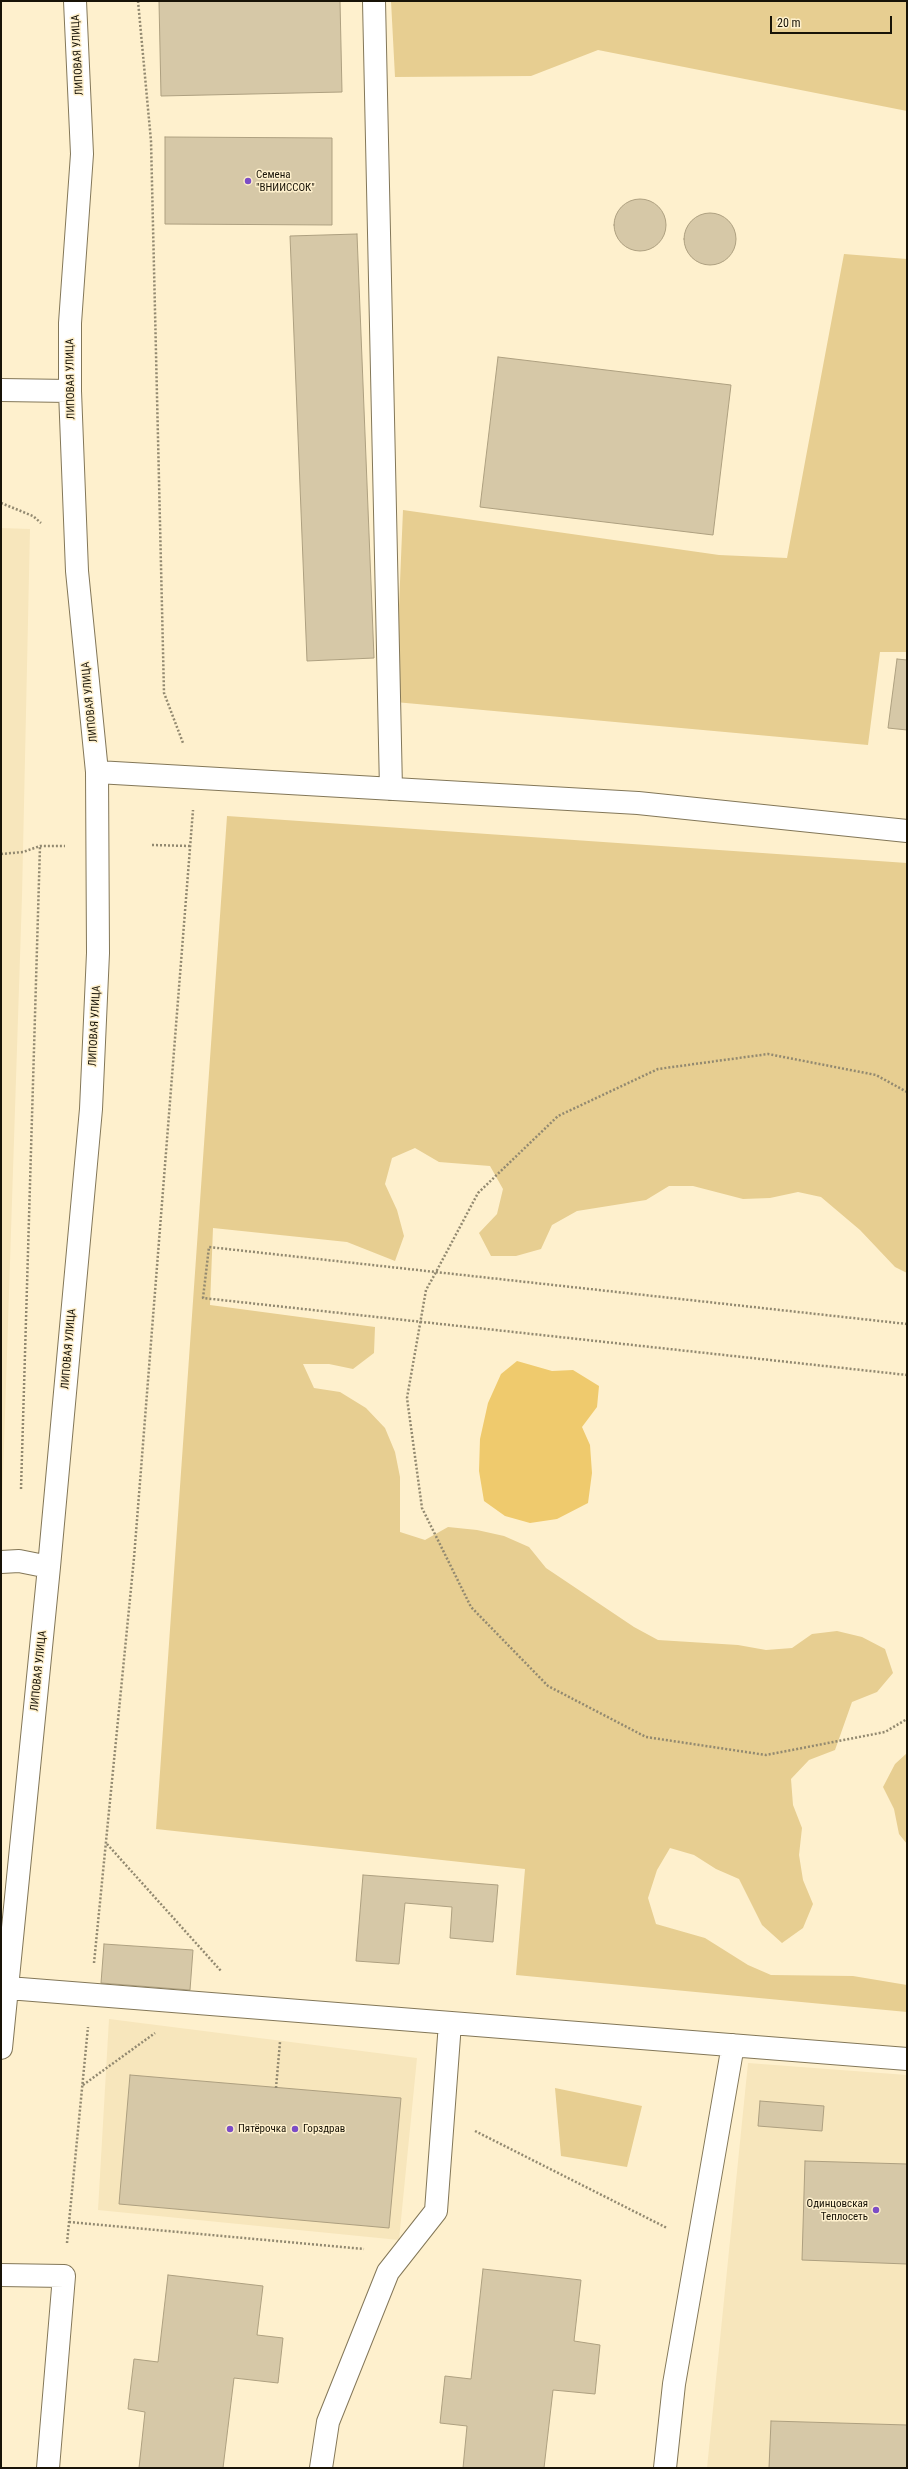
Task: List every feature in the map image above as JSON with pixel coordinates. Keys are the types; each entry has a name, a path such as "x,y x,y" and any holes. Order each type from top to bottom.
{"street":[{"name":"ЛИПОВАЯ УЛИЦА","path":"1,2048 49,1567 91,1109 98,953 97,772 77,571 70,391 70,323 82,154 75,1"},
{"path":"374,1 391,789"},
{"path":"1,390 70,391"},
{"path":"97,772 638,803 907,831"},
{"path":"1,1562 19,1561 49,1567"},
{"path":"8,1988 907,2059"},
{"path":"321,2468 328,2422 388,2272 436,2211 450,2023"},
{"path":"665,2468 674,2384 733,2045"},
{"path":"1,2275 64,2276 48,2468"}],"path":[{"path":"64,2276 134,1558 196,777 164,693 150,141 138,1"},
{"path":"1,503 33,516 45,526"},
{"path":"152,845 190,846"},
{"path":"1,854 23,852 40,846 67,846"},
{"path":"21,1498 40,846"},
{"path":"907,1092 876,1075 768,1054 658,1069 558,1116 478,1193 426,1290 407,1398 422,1508 471,1607 548,1686 646,1737 766,1756 885,1732 907,1719"},
{"path":"907,1324 209,1247 203,1298 907,1375"},
{"path":"106,1844 253,2008"},
{"path":"82,2086 197,2003"},
{"path":"276,2088 282,2010"},
{"path":"444,2115 698,2243"},
{"path":"69,2222 404,2252"}],"shaded area":[{"path":"391,1 907,1 907,111 598,50 531,76 395,77"},
{"path":"844,254 907,259 907,652 880,652 868,745 395,702 403,510 719,555 787,558"},
{"path":"1,528 30,529 22,896 2,1506"},
{"path":"227,816 907,863 907,1273 895,1267 860,1230 821,1197 798,1192 770,1198 743,1199 693,1186 669,1186 646,1200 577,1211 552,1225 541,1249 516,1256 491,1256 479,1233 497,1214 503,1189 490,1166 439,1162 415,1148 392,1158 385,1184 397,1210 404,1236 395,1261 347,1242 213,1228 210,1305 375,1327 374,1353 353,1369 329,1364 303,1364 314,1388 340,1392 366,1408 385,1428 395,1452 400,1477 400,1532 425,1540 448,1527 477,1530 504,1536 529,1547 546,1568 634,1627 658,1640 738,1645 766,1650 792,1648 812,1634 837,1631 862,1637 885,1649 893,1673 877,1692 852,1702 835,1750 809,1760 791,1779 793,1805 802,1828 799,1855 803,1880 813,1904 803,1928 782,1943 762,1925 739,1879 716,1869 694,1855 670,1848 657,1870 648,1898 656,1924 705,1938 748,1965 771,1975 853,1976 907,1985 907,2012 516,1975 525,1869 156,1829"},
{"path":"517,1361 552,1371 573,1370 599,1386 597,1407 582,1427 590,1445 592,1473 588,1503 557,1519 530,1523 505,1516 484,1501 479,1471 480,1439 488,1403 501,1374"},
{"path":"907,1753 907,1844 899,1834 894,1809 883,1787 895,1764"},
{"path":"109,2019 417,2058 399,2240 98,2210"},
{"path":"748,2063 907,2075 907,2468 707,2468"},
{"path":"555,2088 642,2106 627,2167 561,2156"}],"building":[{"path":"159,1 340,1 342,92 161,96"},
{"name":"Семена \"ВНИИССОК\"","path":"165,137 332,138 332,225 165,224"},
{"path":"635,199 645,199 655,203 662,210 666,220 666,230 662,240 655,247 645,251 635,251 625,247 618,240 614,230 614,220 618,210 625,203"},
{"path":"705,213 715,213 725,217 732,224 736,234 736,244 732,254 725,261 715,265 705,265 695,261 688,254 684,244 684,234 688,224 695,217"},
{"path":"357,234 374,658 307,661 290,236"},
{"path":"498,357 731,385 713,535 480,507"},
{"path":"897,659 907,660 907,730 888,728"},
{"path":"363,1875 498,1885 493,1942 450,1938 452,1907 405,1903 399,1964 356,1961"},
{"path":"104,1944 193,1950 190,1990 101,1983"},
{"path":"130,2075 401,2098 389,2228 119,2204"},
{"path":"760,2101 824,2106 822,2131 758,2126"},
{"path":"805,2161 907,2164 907,2264 802,2260"},
{"path":"483,2269 581,2280 574,2341 600,2345 595,2394 553,2390 544,2468 463,2468 467,2426 440,2423 445,2376 471,2379"},
{"path":"168,2275 263,2286 257,2335 283,2338 278,2383 234,2378 223,2468 139,2468 145,2412 128,2409 134,2359 158,2362"},
{"path":"771,2421 907,2425 907,2468 769,2468"}],"place":[{"name":"Семена \"ВНИИССОК\"","path":"248,181"},
{"name":"Пятёрочка","path":"230,2129"},
{"name":"Горздрав","path":"295,2129"},
{"name":"Одинцовская Теплосеть","path":"876,2210"}]}
